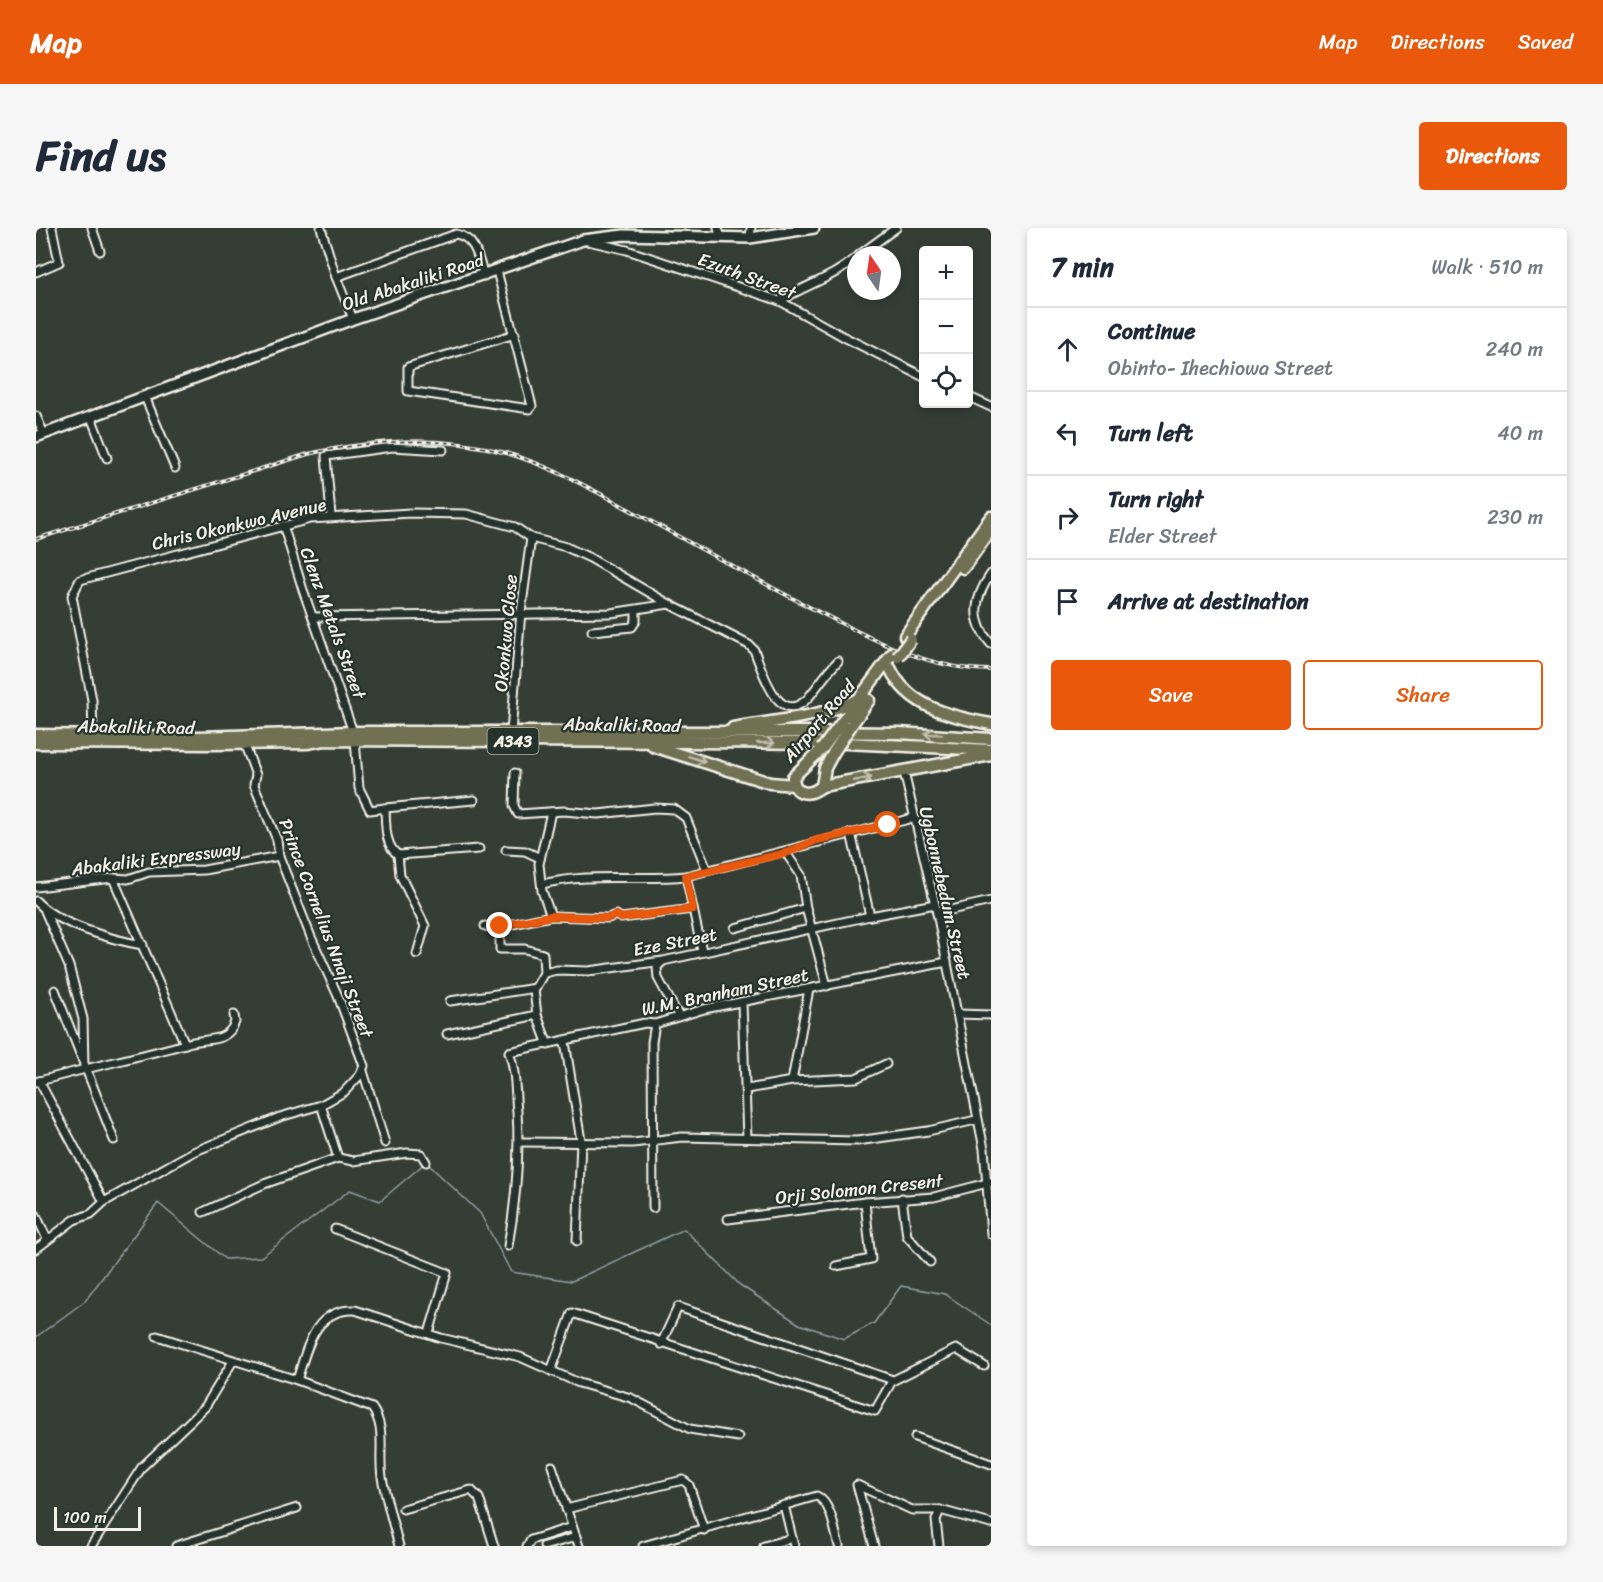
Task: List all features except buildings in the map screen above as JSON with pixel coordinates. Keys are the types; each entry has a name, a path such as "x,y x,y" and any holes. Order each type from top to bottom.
{"main road":[{"name":"Old Abakaliki Road","path":"40,436 353,319 584,240 624,235 750,233 814,228"},
{"name":"Airport Road","path":"908,638 991,517"},
{"name":"Airport Road","path":"847,723 863,697 991,530"},
{"name":"Airport Road","path":"827,751 822,786 806,794 798,791 794,785 797,771 827,751 890,668 895,655"},
{"path":"890,668 896,681 911,697 964,719 991,724"},
{"path":"703,733 823,712 845,706 863,697"},
{"name":"Abakaliki Road","path":"36,735 198,737 511,732 899,733 991,740"},
{"name":"Abakaliki Road","path":"36,743 244,743 354,736 641,742 845,743 991,750"},
{"path":"641,742 770,783 794,785"},
{"path":"822,786 991,755"}],"street":[{"path":"36,272 59,262 52,228"},
{"path":"92,228 100,251"},
{"path":"321,228 336,277 353,319"},
{"path":"871,246 896,228"},
{"path":"336,277 456,234 467,236 471,241 484,276"},
{"name":"Ezuth Street","path":"584,240 627,250 780,301 844,337 919,374"},
{"path":"780,301 801,288 838,273 847,266"},
{"path":"497,271 515,334 532,406 530,409 408,391 408,367 515,334"},
{"path":"145,397 175,468"},
{"path":"973,400 991,407"},
{"path":"36,416 40,436"},
{"path":"91,417 107,458"},
{"path":"331,516 326,456 392,447 443,450"},
{"name":"Chris Okonkwo Avenue","path":"93,734 92,699 72,596 80,580 283,525 331,516 437,512 465,514 515,527 531,538 590,558 669,604 748,645 754,650 779,703 788,706 798,704 808,698 838,661"},
{"name":"Clenz Metals Street","path":"283,525 354,736 359,788 370,810 385,808"},
{"name":"Okonkwo Close","path":"511,732 521,612 531,538"},
{"path":"991,574 979,591 976,605 984,636 991,644"},
{"path":"314,617 636,611 669,604"},
{"path":"592,631 632,627 636,621 636,611"},
{"name":"Prince Cornelius Nnaji Street","path":"244,743 256,775 254,785 278,840 279,856 347,1017 364,1066 363,1071 385,1143"},
{"name":"Ugbonnebedum Street","path":"904,772 937,913 976,1120 987,1148 991,1234"},
{"path":"515,773 514,806 518,814 550,812 598,814 655,808 674,809 686,818 707,870"},
{"path":"417,954 425,926 400,875 398,855 389,845 385,808 474,800"},
{"path":"550,812 540,858 542,884 551,916"},
{"path":"542,884 594,875 661,879 686,876 786,853 817,840 913,818"},
{"path":"851,833 870,916"},
{"path":"398,855 479,849"},
{"path":"506,850 525,851 540,858"},
{"path":"786,853 801,875 806,908 827,986"},
{"name":"Abakaliki Expressway","path":"36,887 113,878 129,879 149,872 204,870 279,856"},
{"path":"686,876 702,951"},
{"path":"113,878 185,1044"},
{"path":"36,901 45,911 69,966 83,1019 84,1068"},
{"path":"937,913 991,901"},
{"name":"Eze Street","path":"544,973 557,970 588,971 663,961 702,951 774,938 811,927 935,904"},
{"path":"735,928 806,908"},
{"path":"485,927 551,916 608,918 616,915 621,918 693,909"},
{"path":"45,911 113,940 143,945"},
{"path":"500,926 500,949 543,954 544,973 534,990 537,1015 548,1045"},
{"path":"663,961 657,967 658,978 678,1016"},
{"name":"W.M. Branham Street","path":"519,1142 516,1081 509,1052 565,1042 645,1023 655,1024 678,1016 947,962"},
{"path":"450,1000 536,988"},
{"path":"792,1081 809,989"},
{"path":"55,990 114,1140"},
{"path":"741,1003 747,1089 747,1138"},
{"path":"957,1014 991,1015"},
{"path":"104,1203 38,1082 84,1068 117,1063 185,1044 216,1039 228,1034 235,1022 234,1015"},
{"path":"447,1034 537,1015"},
{"path":"653,1208 652,1042 655,1024"},
{"path":"565,1042 581,1141 577,1241"},
{"path":"747,1089 792,1081 856,1078 886,1064"},
{"path":"36,1249 74,1220 91,1214 104,1203 193,1152 280,1117 321,1105 344,1092 363,1071"},
{"path":"321,1105 338,1158"},
{"path":"508,1246 515,1209 519,1142 633,1143 682,1137 857,1141 928,1131 976,1120"},
{"path":"203,1212 264,1184 338,1158 353,1161 407,1153 421,1154 426,1162"},
{"name":"Orji Solomon Cresent","path":"728,1219 902,1198 934,1197 988,1183"},
{"path":"902,1198 907,1236 930,1262"},
{"path":"836,1266 871,1259 865,1202"},
{"path":"36,1215 47,1239"},
{"path":"335,1229 447,1273 429,1333"},
{"path":"662,1344 678,1307 893,1380"},
{"path":"297,1380 310,1340 326,1316 344,1310 355,1310 429,1333 520,1357 593,1388 613,1391 631,1398 690,1429 738,1437"},
{"path":"551,1371 572,1313 875,1411 893,1380 956,1349 984,1366"},
{"path":"157,1336 297,1380 372,1407 379,1418 382,1475 399,1546"},
{"path":"91,1546 142,1467 205,1407 233,1361"},
{"path":"915,1437 991,1464"},
{"path":"552,1466 579,1546"},
{"path":"566,1509 683,1480 689,1485 704,1530"},
{"path":"874,1546 857,1485 912,1510 940,1510 991,1524"},
{"path":"403,1509 471,1490 479,1498 494,1546"},
{"path":"643,1546 816,1496 820,1497 828,1510 839,1546"},
{"path":"784,1505 794,1546"},
{"path":"176,1546 297,1508"},
{"path":"939,1546 936,1520 940,1510"},
{"path":"527,1546 531,1540 572,1527"},
{"path":"544,1546 576,1537"},
{"path":"764,1546 792,1538"}],"waterway":[{"path":"36,1337 85,1301 158,1203 225,1259 261,1257 350,1190 380,1201 425,1163"},
{"path":"428,1164 480,1213 511,1272 572,1281 684,1229 740,1285 799,1324 844,1339 874,1323 901,1286 945,1294 991,1325"}],"railway":[{"path":"36,539 308,454 332,449 407,441 482,447 506,453 560,473 844,625 884,644 947,665 991,670"}],"route":[{"path":"500,926 558,915 608,918 616,915 621,918 693,909 686,876 741,861 786,853 817,840 888,825"}]}
